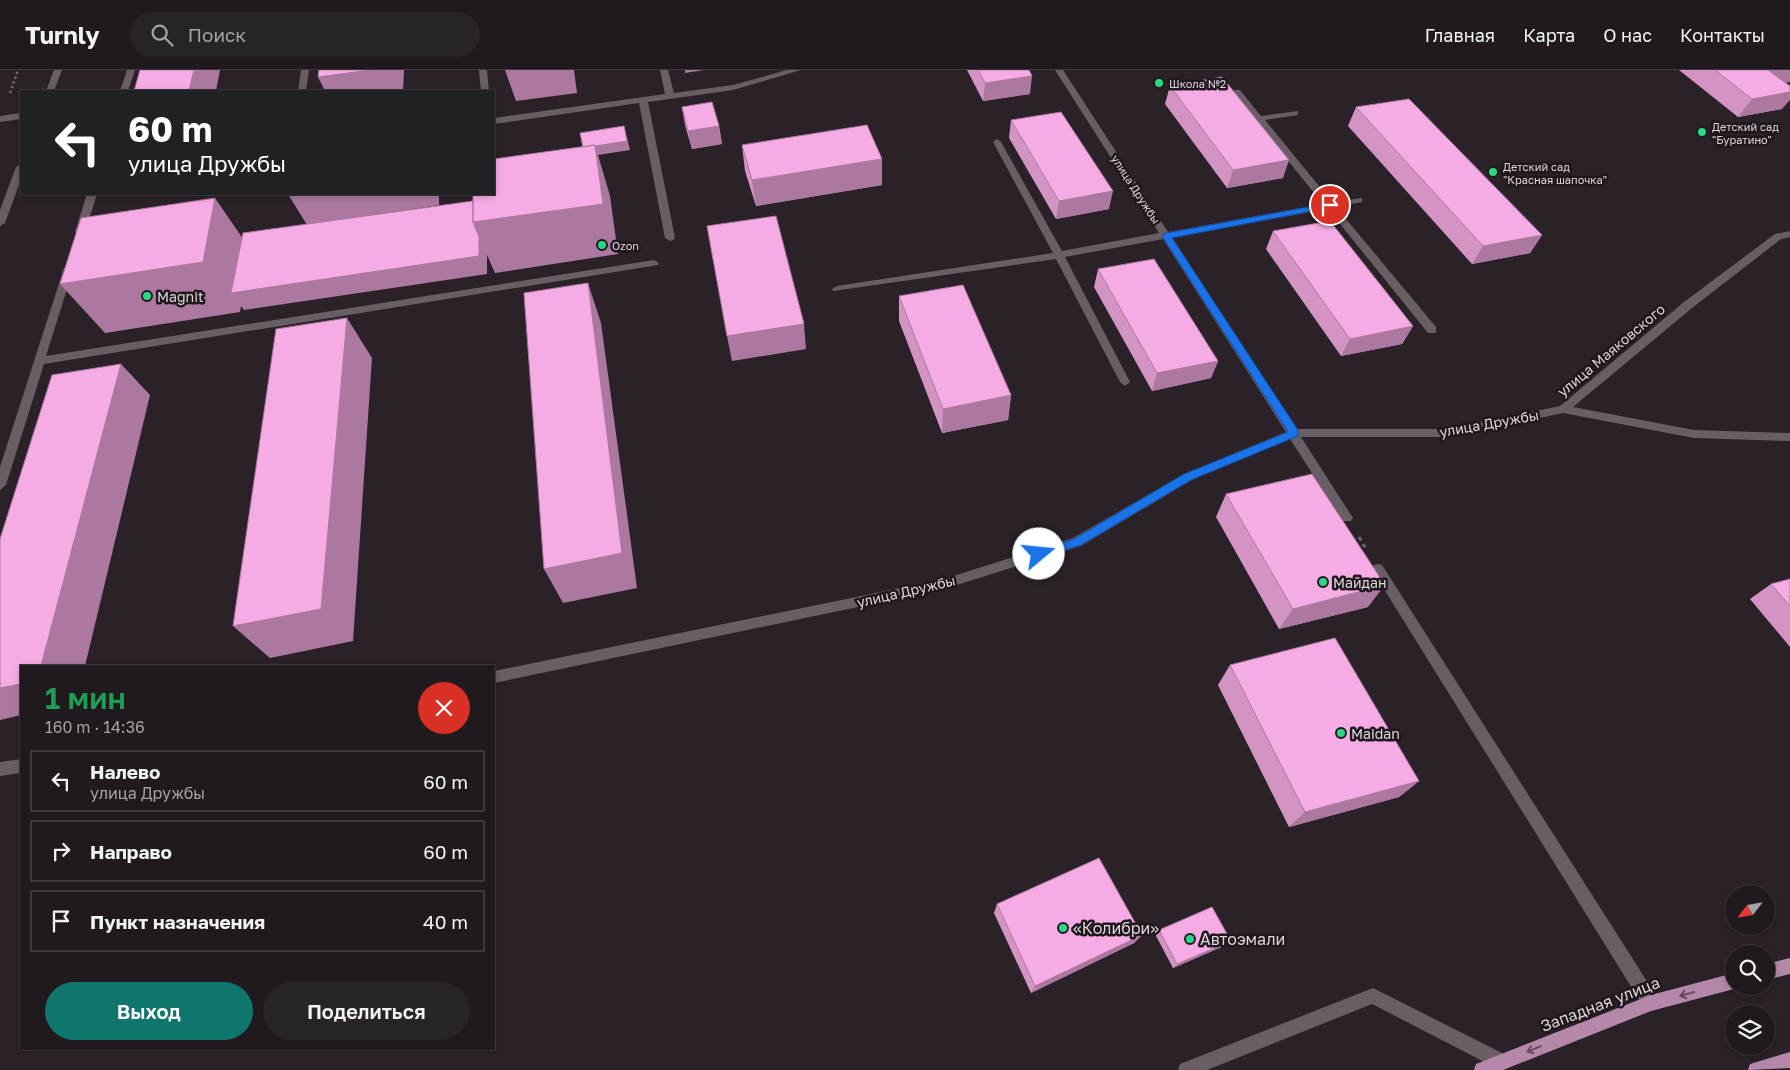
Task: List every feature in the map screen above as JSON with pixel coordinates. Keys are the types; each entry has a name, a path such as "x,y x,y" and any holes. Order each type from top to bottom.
{"main road":[{"path":"1775,970 1790,966"},
{"name":"Западная улица","path":"1482,1070 1651,1003 1725,983"},
{"path":"1756,1070 1790,1060"}],"street":[{"path":"50,90 58,70"},
{"path":"124,90 131,70"},
{"path":"302,90 305,70"},
{"path":"483,70 485,90"},
{"path":"664,70 670,96"},
{"path":"495,121 732,87 797,70"},
{"name":"улица Дружбы","path":"1059,70 1347,518"},
{"path":"1237,92 1432,330"},
{"path":"643,100 670,238"},
{"path":"1258,119 1294,113"},
{"path":"0,118 20,116"},
{"path":"997,142 1125,382"},
{"path":"0,223 17,189 20,172"},
{"path":"77,241 92,195"},
{"path":"837,289 1059,256 1359,200"},
{"name":"улица Маяковского","path":"1563,409 1688,305 1778,236 1790,234"},
{"path":"0,485 71,259"},
{"path":"39,360 654,264"},
{"name":"улица Дружбы","path":"495,677 944,584 1077,542 1188,477 1294,433 1450,433 1563,409"},
{"name":"улица Маяковского","path":"1563,409 1694,434 1790,437"},
{"path":"1378,569 1651,1003"},
{"path":"0,769 20,766"},
{"path":"1186,1070 1373,996 1502,1062"}],"path":[{"path":"1347,518 1378,569"}],"building":[{"path":"140,70 194,70 189,90 134,90"},
{"path":"319,70 371,70 318,77"},
{"path":"978,70 1029,70 1032,76 985,83"},
{"path":"1715,70 1768,70 1790,86 1790,92 1752,99"},
{"path":"1222,77 1289,160 1233,170 1170,86"},
{"path":"1409,99 1542,235 1483,246 1356,107"},
{"path":"712,102 719,126 688,131 682,107"},
{"path":"1061,112 1113,191 1059,201 1011,120"},
{"path":"867,125 882,159 752,180 742,145"},
{"path":"624,126 627,141 583,147 580,133"},
{"path":"595,145 603,204 473,222 473,195 495,195 495,159"},
{"path":"215,198 203,262 60,284 81,218"},
{"path":"473,201 473,222 479,237 479,256 231,293 243,233"},
{"path":"776,216 804,324 727,336 707,226"},
{"path":"1330,221 1413,326 1350,339 1273,231"},
{"path":"1154,259 1218,361 1157,373 1098,269"},
{"path":"588,283 622,553 544,569 524,293"},
{"path":"963,285 1011,395 943,409 899,296"},
{"path":"347,318 321,609 233,626 276,329"},
{"path":"121,364 41,665 20,665 20,684 0,688 0,539 52,375"},
{"path":"1312,474 1385,585 1293,609 1226,494"},
{"path":"1790,579 1790,606 1771,584"},
{"path":"1335,638 1419,781 1305,812 1230,665"},
{"name":"«Колибри»","path":"1099,858 1142,935 1035,986 997,904"},
{"name":"Автоэмали","path":"1212,907 1231,941 1177,964 1159,930"}],"place":[{"name":"Школа №2","path":"1159,83"},
{"name":"Детский сад \"Буратино\"","path":"1702,132"},
{"name":"Детский сад \"Красная шапочка\"","path":"1493,172"},
{"name":"Ozon","path":"602,245"},
{"name":"Magnit","path":"147,296"},
{"name":"Майдан","path":"1323,582"},
{"name":"Maidan","path":"1341,733"},
{"name":"«Колибри»","path":"1063,928"},
{"name":"Автоэмали","path":"1190,939"}],"route":[{"path":"1039,554 1077,542 1188,477 1294,433 1166,236 1330,205"}]}
